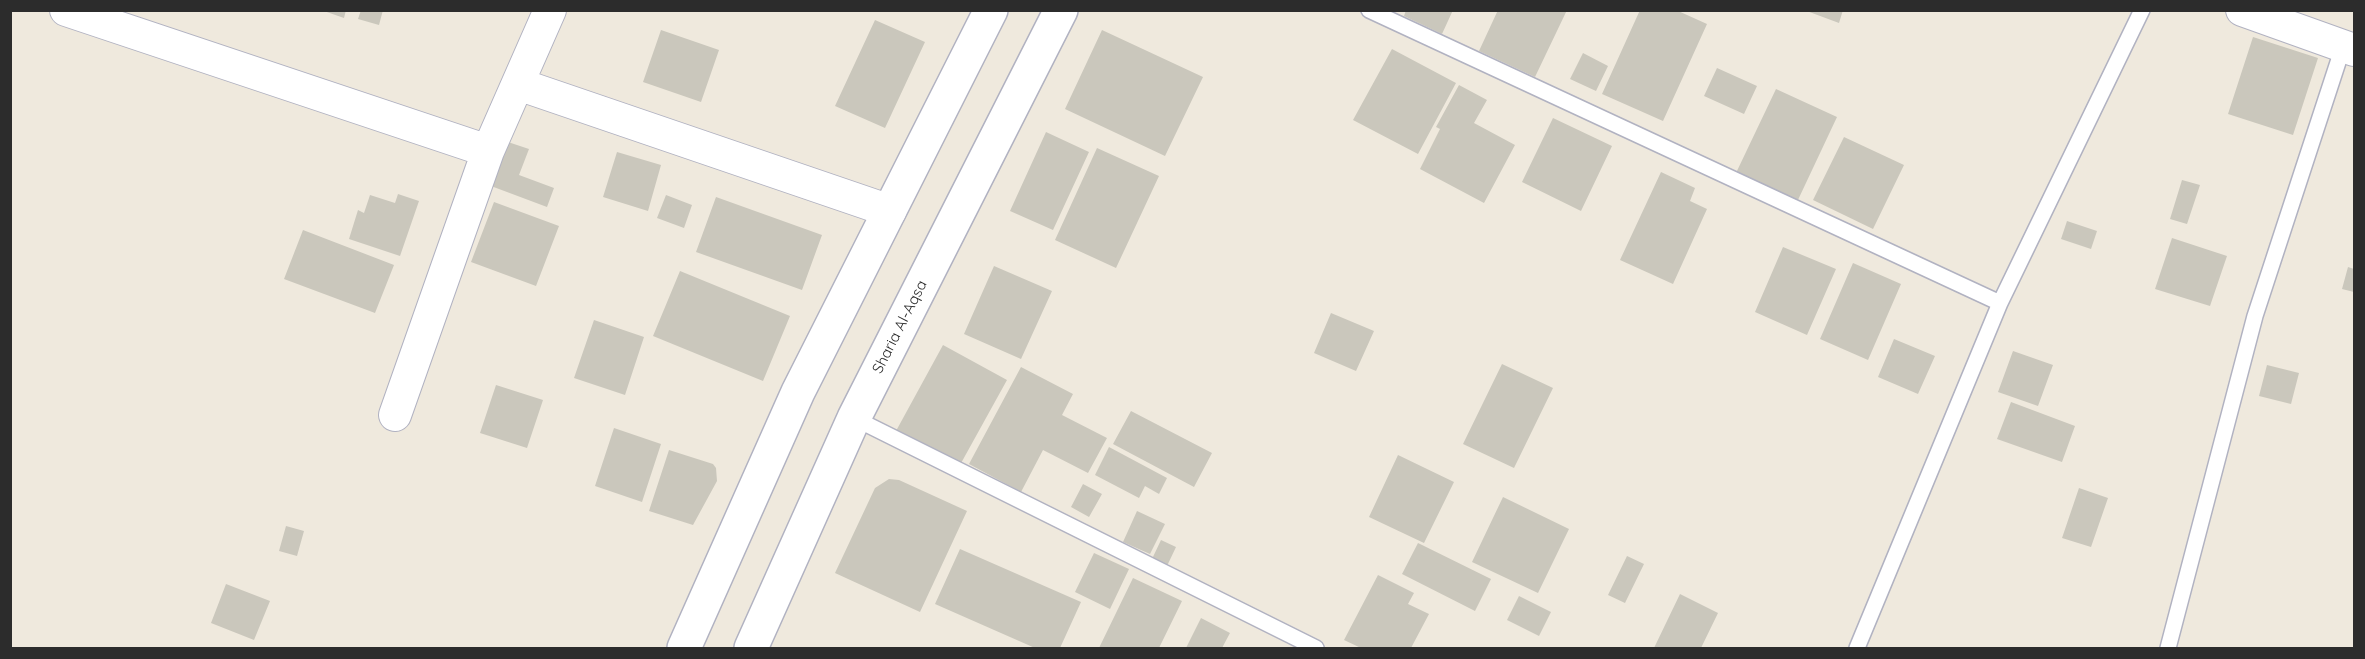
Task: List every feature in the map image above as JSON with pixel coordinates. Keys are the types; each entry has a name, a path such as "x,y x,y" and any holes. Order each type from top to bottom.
{"main road":[{"path":"684,648 798,392 992,10"},
{"name":"Sharia Al-Aqsa","path":"751,648 854,418 1061,10"}],"street":[{"path":"66,10 107,17 488,151"},
{"path":"395,415 488,151 550,10"},
{"path":"2242,10 2349,49"},
{"path":"518,84 890,211"}],"lane":[{"path":"1369,10 2000,303"},
{"path":"1857,648 2000,303 2142,10"},
{"path":"2168,648 2255,316 2349,49"},
{"path":"854,418 1316,648"}],"building":[{"path":"321,10 346,10 344,18"},
{"path":"361,10 383,10 379,25 358,19"},
{"path":"1406,10 1453,10 1442,34 1404,16"},
{"path":"1498,10 1567,10 1535,77 1479,51"},
{"path":"1640,10 1676,10 1707,24 1663,121 1602,94"},
{"path":"1804,10 1843,10 1839,23"},
{"path":"875,20 925,42 885,128 835,106"},
{"path":"661,30 719,50 701,102 643,82"},
{"path":"1102,30 1203,77 1165,156 1065,109"},
{"path":"2253,37 2318,58 2293,135 2228,114"},
{"path":"1392,49 1456,83 1418,154 1353,120"},
{"path":"1583,53 1608,66 1596,91 1570,79"},
{"path":"1717,68 1757,86 1744,114 1704,96"},
{"path":"1459,85 1487,100 1474,123 1515,145 1484,203 1420,169 1440,129 1436,127"},
{"path":"1776,89 1837,117 1797,202 1736,173"},
{"path":"1553,118 1612,146 1581,211 1522,182"},
{"path":"1046,132 1089,152 1053,230 1010,211"},
{"path":"1844,137 1904,165 1873,229 1813,200"},
{"path":"508,142 529,149 519,175 554,188 547,207 491,186"},
{"path":"1097,148 1159,176 1116,268 1055,240"},
{"path":"617,152 661,165 648,211 603,197"},
{"path":"1661,172 1695,188 1690,201 1707,209 1673,284 1620,260"},
{"path":"2182,180 2200,185 2187,224 2170,219"},
{"path":"398,194 419,201 400,256 349,239 358,210 364,213 370,195 395,203"},
{"path":"666,195 692,205 684,228 657,218"},
{"path":"716,197 822,235 802,290 696,252"},
{"path":"494,202 559,226 536,286 471,262"},
{"path":"2067,221 2097,231 2091,249 2061,239"},
{"path":"303,230 394,265 375,313 284,279"},
{"path":"2172,238 2227,256 2210,306 2155,289"},
{"path":"1783,247 1836,269 1807,335 1755,312"},
{"path":"1853,263 1901,284 1868,360 1820,339"},
{"path":"994,266 1052,291 1021,359 964,334"},
{"path":"2348,267 2354,269 2354,292 2342,289"},
{"path":"680,271 790,316 763,381 653,336"},
{"path":"1331,313 1374,331 1356,371 1314,353"},
{"path":"594,320 644,337 625,395 574,378"},
{"path":"1894,339 1935,356 1918,394 1878,377"},
{"path":"943,345 1007,380 960,465 896,431"},
{"path":"2013,351 2053,365 2038,406 1998,392"},
{"path":"1502,364 1553,388 1514,468 1463,444"},
{"path":"2267,365 2299,373 2291,404 2259,396"},
{"path":"1021,367 1073,394 1062,415 1107,438 1088,473 1043,450 1021,492 969,464"},
{"path":"496,385 543,400 527,448 480,433"},
{"path":"2011,402 2075,426 2062,462 1997,439"},
{"path":"1131,411 1212,453 1194,487 1113,444"},
{"path":"614,428 661,444 642,502 595,486"},
{"path":"1109,447 1167,478 1159,494 1145,486 1139,498 1095,475"},
{"path":"669,450 713,464 716,468 717,481 693,525 649,511"},
{"path":"1398,455 1454,482 1424,543 1369,517"},
{"path":"889,479 899,480 967,511 920,612 835,573 875,488"},
{"path":"1083,484 1102,494 1089,517 1071,507"},
{"path":"2079,488 2108,498 2091,547 2062,538"},
{"path":"1503,497 1569,529 1538,593 1472,562"},
{"path":"1137,511 1165,524 1150,554 1123,542"},
{"path":"286,526 304,531 297,556 279,551"},
{"path":"1161,540 1176,547 1167,566 1152,559"},
{"path":"1418,543 1491,579 1475,611 1402,574"},
{"path":"960,549 1081,602 1060,648 1035,648 935,604"},
{"path":"1094,553 1129,569 1110,609 1075,592"},
{"path":"1627,556 1644,564 1625,603 1608,595"},
{"path":"1378,575 1414,593 1408,604 1429,614 1411,648 1361,648 1344,640"},
{"path":"1133,578 1182,601 1159,648 1099,648"},
{"path":"226,584 270,601 254,640 211,623"},
{"path":"1680,594 1718,613 1701,648 1654,648"},
{"path":"1519,596 1551,612 1539,636 1507,620"},
{"path":"1201,618 1230,633 1222,648 1186,648"}]}
